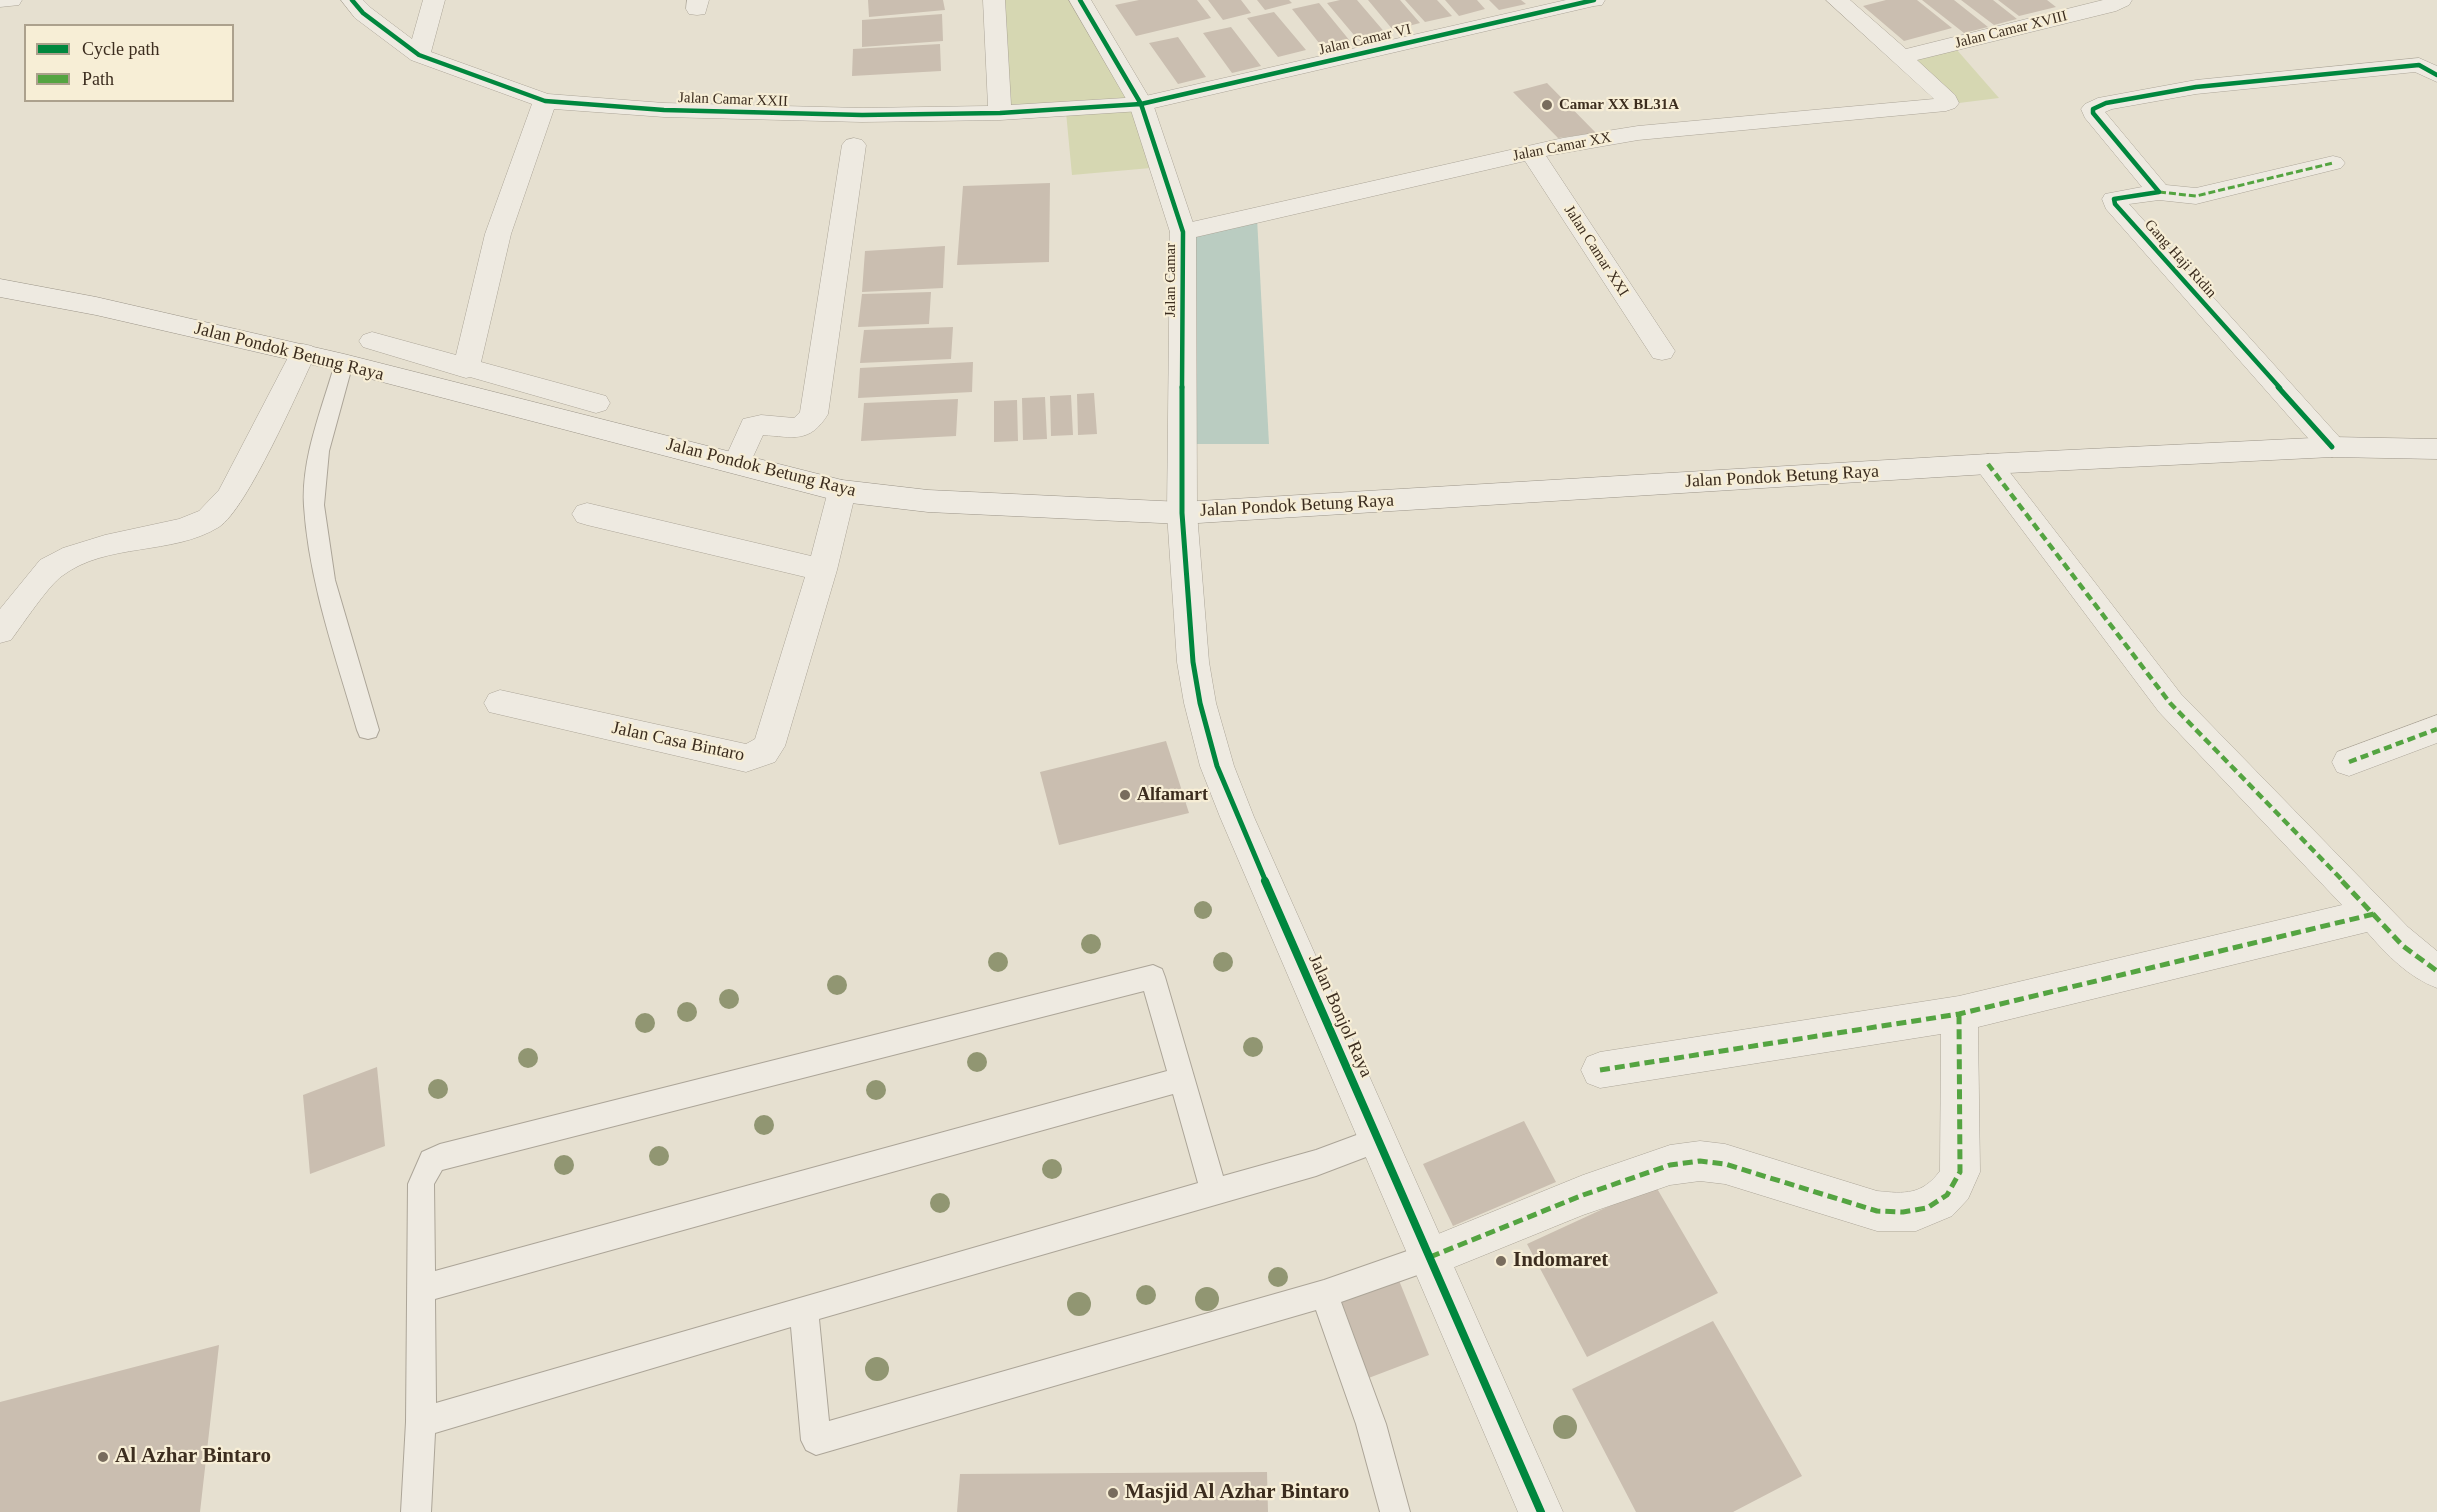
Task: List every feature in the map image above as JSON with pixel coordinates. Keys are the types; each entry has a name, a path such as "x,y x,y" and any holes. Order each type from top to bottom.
{"street":[{"path":"0,1 11,0"},
{"name":"Jalan Camar XXII","path":"352,0 363,13 419,55 545,101 664,110 801,114 1000,113 1141,104"},
{"path":"419,55 434,0"},
{"path":"994,0 1000,113"},
{"name":"Jalan Camar","path":"1080,0 1141,104 1183,232 1182,513"},
{"name":"Jalan Camar VI","path":"1141,104 1594,0"},
{"path":"1837,0 1901,57"},
{"name":"Jalan Camar XVIII","path":"1901,57 2108,6 2121,0"},
{"name":"Jalan Camar XX","path":"1183,232 1563,145 1638,134 1938,106 1947,103 1944,95 1901,57"},
{"name":"Gang Haji Ridin","path":"2159,192 2093,114 2092,109 2106,103 2196,87 2415,65 2424,67 2437,75"},
{"path":"466,369 498,234 545,101"},
{"path":"737,463 753,426 791,430 804,425 814,414 854,145"},
{"name":"Jalan Camar XXI","path":"1531,152 1662,351"},
{"path":"2159,192 2196,195 2333,162"},
{"name":"Gang Haji Ridin","path":"2159,192 2113,201 2332,447"},
{"name":"Jalan Pondok Betung Raya","path":"0,288 96,306 303,353 842,490 928,501 1182,513 2332,447 2437,449"},
{"path":"372,341 466,369 596,403"},
{"path":"0,631 51,568 74,556 105,546 183,529 209,519 230,496 303,353"},
{"path":"1988,465 2170,704 2374,914 2391,935 2417,959 2437,971"},
{"name":"Jalan Casa Bintaro","path":"500,703 746,758 755,757 769,746 822,570 842,490"},
{"name":"Jalan Bonjol Raya","path":"1182,513 1193,662 1200,703 1217,766 1237,817 1541,1512"},
{"path":"587,514 822,570"},
{"path":"2349,762 2437,729"},
{"path":"1600,1070 1959,1014 2374,914"},
{"path":"1430,1257 1583,1195 1670,1165 1691,1162 1725,1164 1876,1211 1897,1212 1925,1209 1948,1195 1956,1185 1960,1172 1959,1014"}],"lane":[{"path":"344,363 319,451 314,505 325,580 368,730"},
{"path":"416,1512 421,1422 421,1184 431,1161 453,1152 1153,977 1214,1191"},
{"path":"422,1288 1182,1079"},
{"path":"421,1422 804,1309 1316,1163 1378,1140"},
{"path":"804,1309 816,1440 1324,1294 1430,1257"},
{"path":"1324,1294 1371,1424 1395,1512"}],"green space":[{"path":"999,0 1078,0 1140,102 1008,108"},
{"path":"1957,50 1999,98 1959,103 1913,60"},
{"path":"1141,104 1162,167 1072,175 1066,112"}],"shaded area":[{"path":"1257,218 1269,444 1191,444 1190,235"}],"building":[{"path":"868,0 943,0 945,10 869,17"},
{"path":"1139,0 1197,0 1211,18 1136,36 1115,5"},
{"path":"1208,0 1241,0 1251,13 1223,20"},
{"path":"1257,0 1289,0 1292,3 1265,10"},
{"path":"1357,0 1387,35 1359,41 1327,3"},
{"path":"1368,0 1400,0 1420,23 1393,30"},
{"path":"1405,0 1437,0 1452,16 1425,22"},
{"path":"1445,0 1477,0 1485,9 1459,16"},
{"path":"1489,0 1521,0 1526,4 1499,10"},
{"path":"1886,0 1917,0 1952,28 1904,41 1863,6"},
{"path":"1922,0 1954,0 1988,27 1964,33"},
{"path":"1961,0 1993,0 2017,19 1994,25"},
{"path":"1998,0 2047,0 2056,7 2019,16"},
{"path":"1319,3 1350,41 1323,48 1292,9"},
{"path":"1274,12 1306,50 1278,57 1247,18"},
{"path":"942,14 943,41 862,47 862,20"},
{"path":"1231,27 1261,66 1232,73 1203,33"},
{"path":"1178,37 1206,77 1178,84 1149,43"},
{"path":"940,44 941,71 852,76 853,49"},
{"name":"Camar XX BL31A","path":"1547,83 1596,133 1558,138 1513,92"},
{"path":"1050,183 1049,262 957,265 963,186"},
{"path":"945,246 943,288 862,292 865,251"},
{"path":"931,292 929,324 858,327 862,294"},
{"path":"953,327 951,359 860,363 864,330"},
{"path":"973,362 972,392 858,398 860,368"},
{"path":"1094,393 1097,434 1078,435 1077,394"},
{"path":"1071,395 1073,435 1051,436 1050,396"},
{"path":"1045,397 1047,439 1023,440 1022,398"},
{"path":"958,399 956,436 861,441 864,403"},
{"path":"1017,400 1018,441 994,442 994,401"},
{"path":"1166,741 1189,813 1059,845 1040,772"},
{"path":"377,1067 385,1146 310,1174 303,1095"},
{"path":"1524,1121 1556,1182 1453,1226 1423,1164"},
{"path":"1655,1185 1718,1293 1587,1357 1527,1244"},
{"path":"1398,1278 1429,1355 1366,1379 1336,1302"},
{"path":"1713,1321 1802,1476 1733,1512 1636,1512 1572,1389"},
{"name":"Al Azhar Bintaro","path":"219,1345 200,1512 0,1512 0,1402"},
{"name":"Masjid Al Azhar Bintaro","path":"1267,1472 1268,1512 957,1512 960,1474"}],"marked path":[{"path":"2159,192 2196,196 2333,163"},
{"path":"1988,464 2170,703 2395,938 2437,971"},
{"path":"2349,762 2437,729"},
{"path":"1600,1070 1959,1014 2374,914"},
{"path":"1430,1257 1583,1195 1670,1165 1700,1161 1725,1164 1877,1211 1903,1212 1927,1208 1947,1195 1960,1172 1959,1014"}],"cycle path":[{"path":"352,0 363,13 419,55 545,101 664,110 862,115 1000,113 1141,104 1594,0"},
{"path":"1080,0 1141,104 1183,232 1182,513 1193,662 1200,703 1217,766 1237,817 1541,1512"},
{"path":"2332,447 2115,204 2114,199 2159,192 2093,113 2093,109 2106,103 2196,87 2419,65 2437,75"}],"place":[{"name":"Camar XX BL31A","path":"1547,105"},
{"name":"Alfamart","path":"1125,795"},
{"name":"Indomaret","path":"1501,1261"},
{"name":"Al Azhar Bintaro","path":"103,1457"},
{"name":"Masjid Al Azhar Bintaro","path":"1113,1493"}]}
